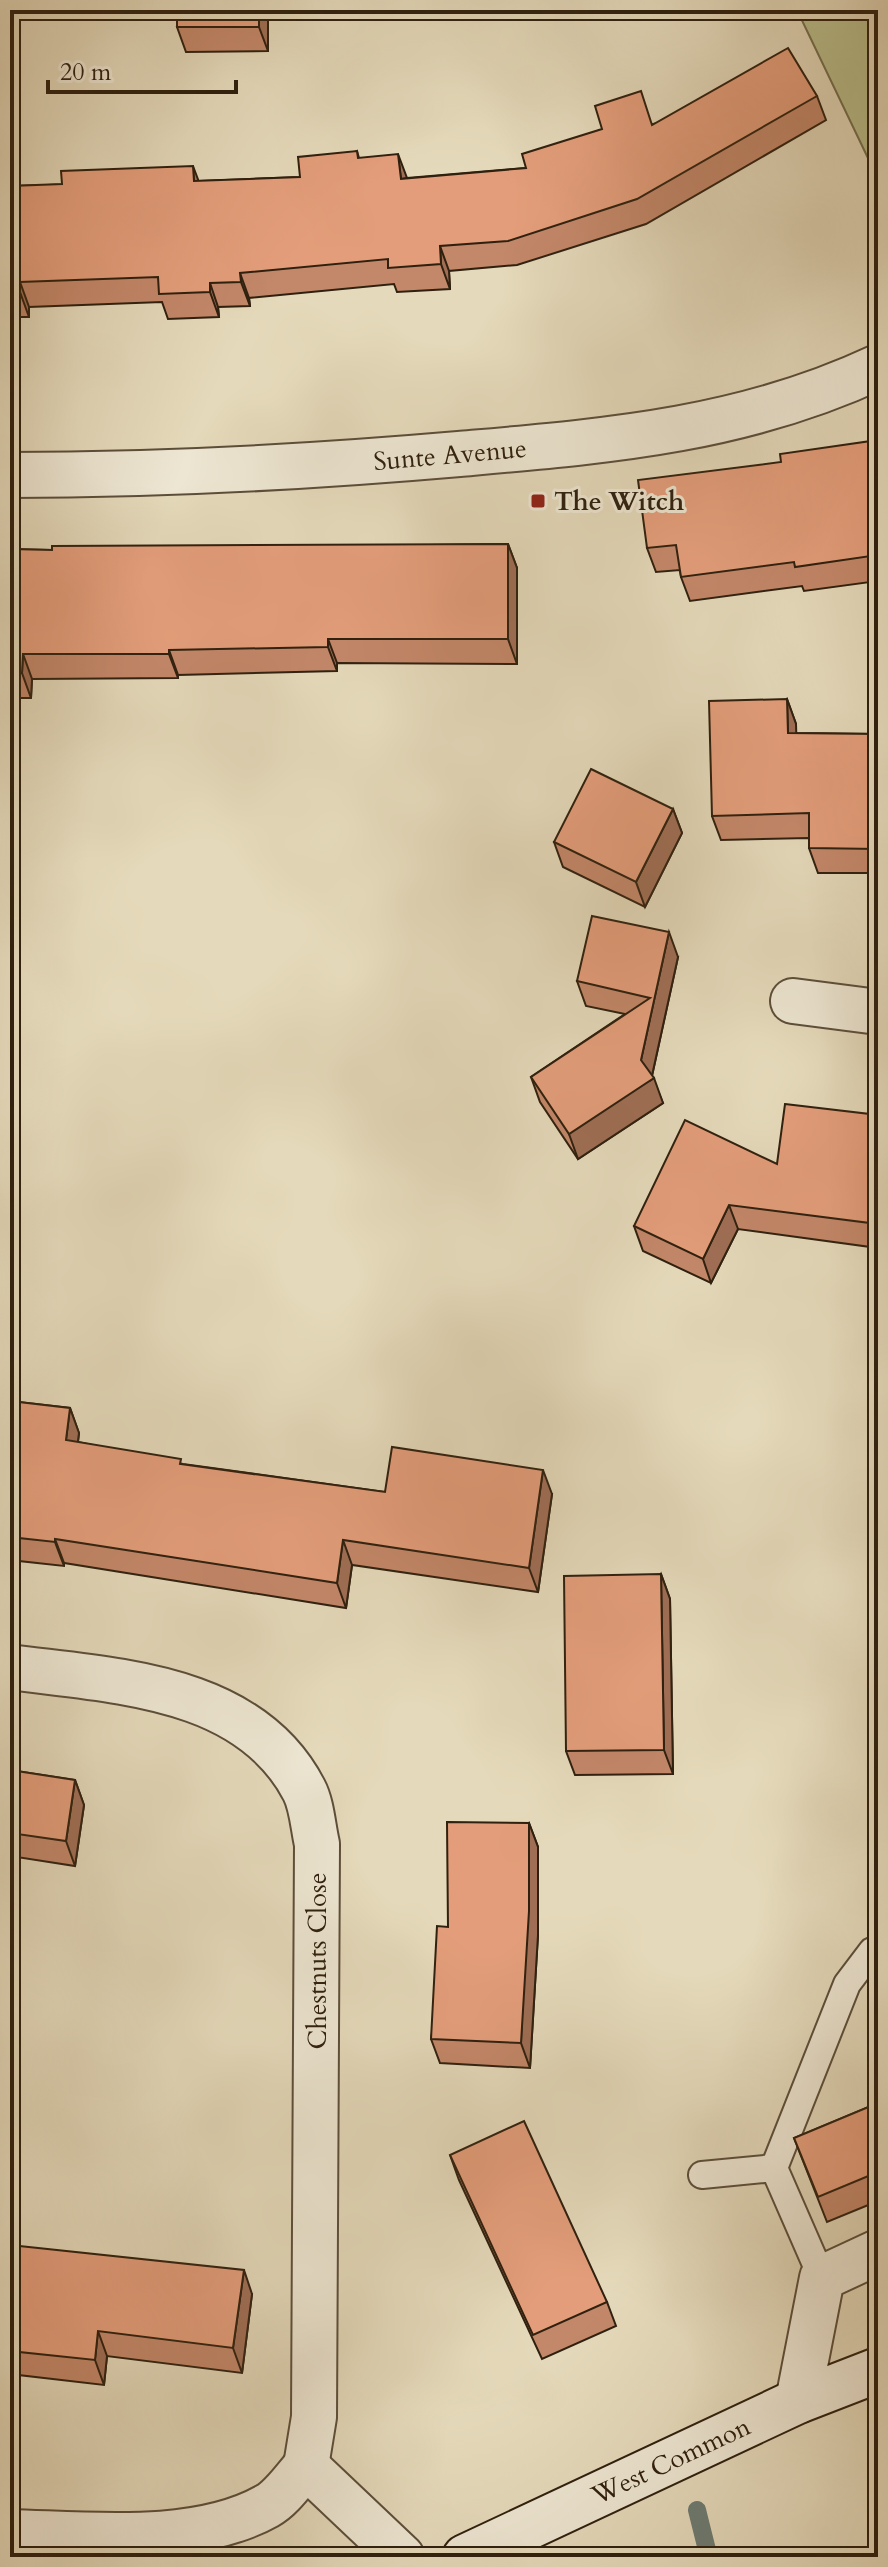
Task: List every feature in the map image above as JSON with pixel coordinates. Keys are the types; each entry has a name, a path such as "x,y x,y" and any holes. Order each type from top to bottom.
{"street":[{"name":"Sunte Avenue","path":"10,475 125,475 367,462 594,442 730,421 836,387 878,367"},
{"path":"793,1001 878,1012"},
{"name":"Chestnuts Close","path":"10,1667 152,1687 216,1707 267,1740 305,1791 317,1844 314,2417 306,2466"},
{"path":"798,2401 822,2278 878,2252"},
{"name":"West Common","path":"465,2557 798,2401 878,2370"},
{"path":"10,2532 115,2535 217,2527 270,2505 306,2466 402,2557"}],"lane":[{"path":"822,2278 774,2168 847,1984 872,1951 878,1949"},
{"path":"702,2175 774,2168"}],"green space":[{"path":"797,10 878,10 878,179"}],"building":[{"path":"177,10 259,10 259,27 177,27"},
{"path":"788,48 817,96 637,199 508,241 440,246 441,264 388,268 388,259 240,273 241,282 210,283 210,292 159,294 158,277 20,282 20,292 10,292 10,186 62,184 61,171 193,166 194,181 300,177 298,157 357,151 358,158 398,154 401,179 526,168 522,154 602,129 595,106 641,91 652,125"},
{"path":"878,440 878,555 795,567 794,562 681,577 676,545 647,548 638,480 781,462 780,454"},
{"path":"508,544 508,639 328,639 328,647 169,650 169,654 23,654 22,673 10,673 10,549 52,550 52,546"},
{"path":"787,699 788,733 878,734 878,849 809,848 809,813 712,816 709,701"},
{"path":"591,769 673,809 636,882 554,842"},
{"path":"592,916 669,932 641,1060 654,1078 569,1134 531,1077 650,998 577,981"},
{"path":"785,1104 878,1115 878,1210 873,1209 878,1211 878,1224 729,1205 703,1259 634,1226 685,1120 777,1164"},
{"path":"10,1401 70,1408 66,1440 181,1459 180,1464 385,1492 392,1447 543,1470 529,1568 343,1540 337,1583 55,1539 55,1542 10,1537"},
{"path":"661,1574 664,1750 566,1751 564,1576"},
{"path":"10,1770 75,1780 66,1841 10,1833"},
{"path":"447,1822 529,1823 529,1911 521,2043 431,2039 437,1926 448,1927"},
{"path":"878,2103 878,2172 818,2197 794,2138"},
{"path":"524,2121 607,2302 533,2335 450,2155"},
{"path":"10,2245 244,2270 233,2348 98,2331 95,2360 10,2351"},
{"path":"71,2550 72,2557 16,2557"}],"waterway":[{"path":"697,2510 707,2550 705,2557"}],"place":[{"name":"The Witch","path":"538,501"}]}
